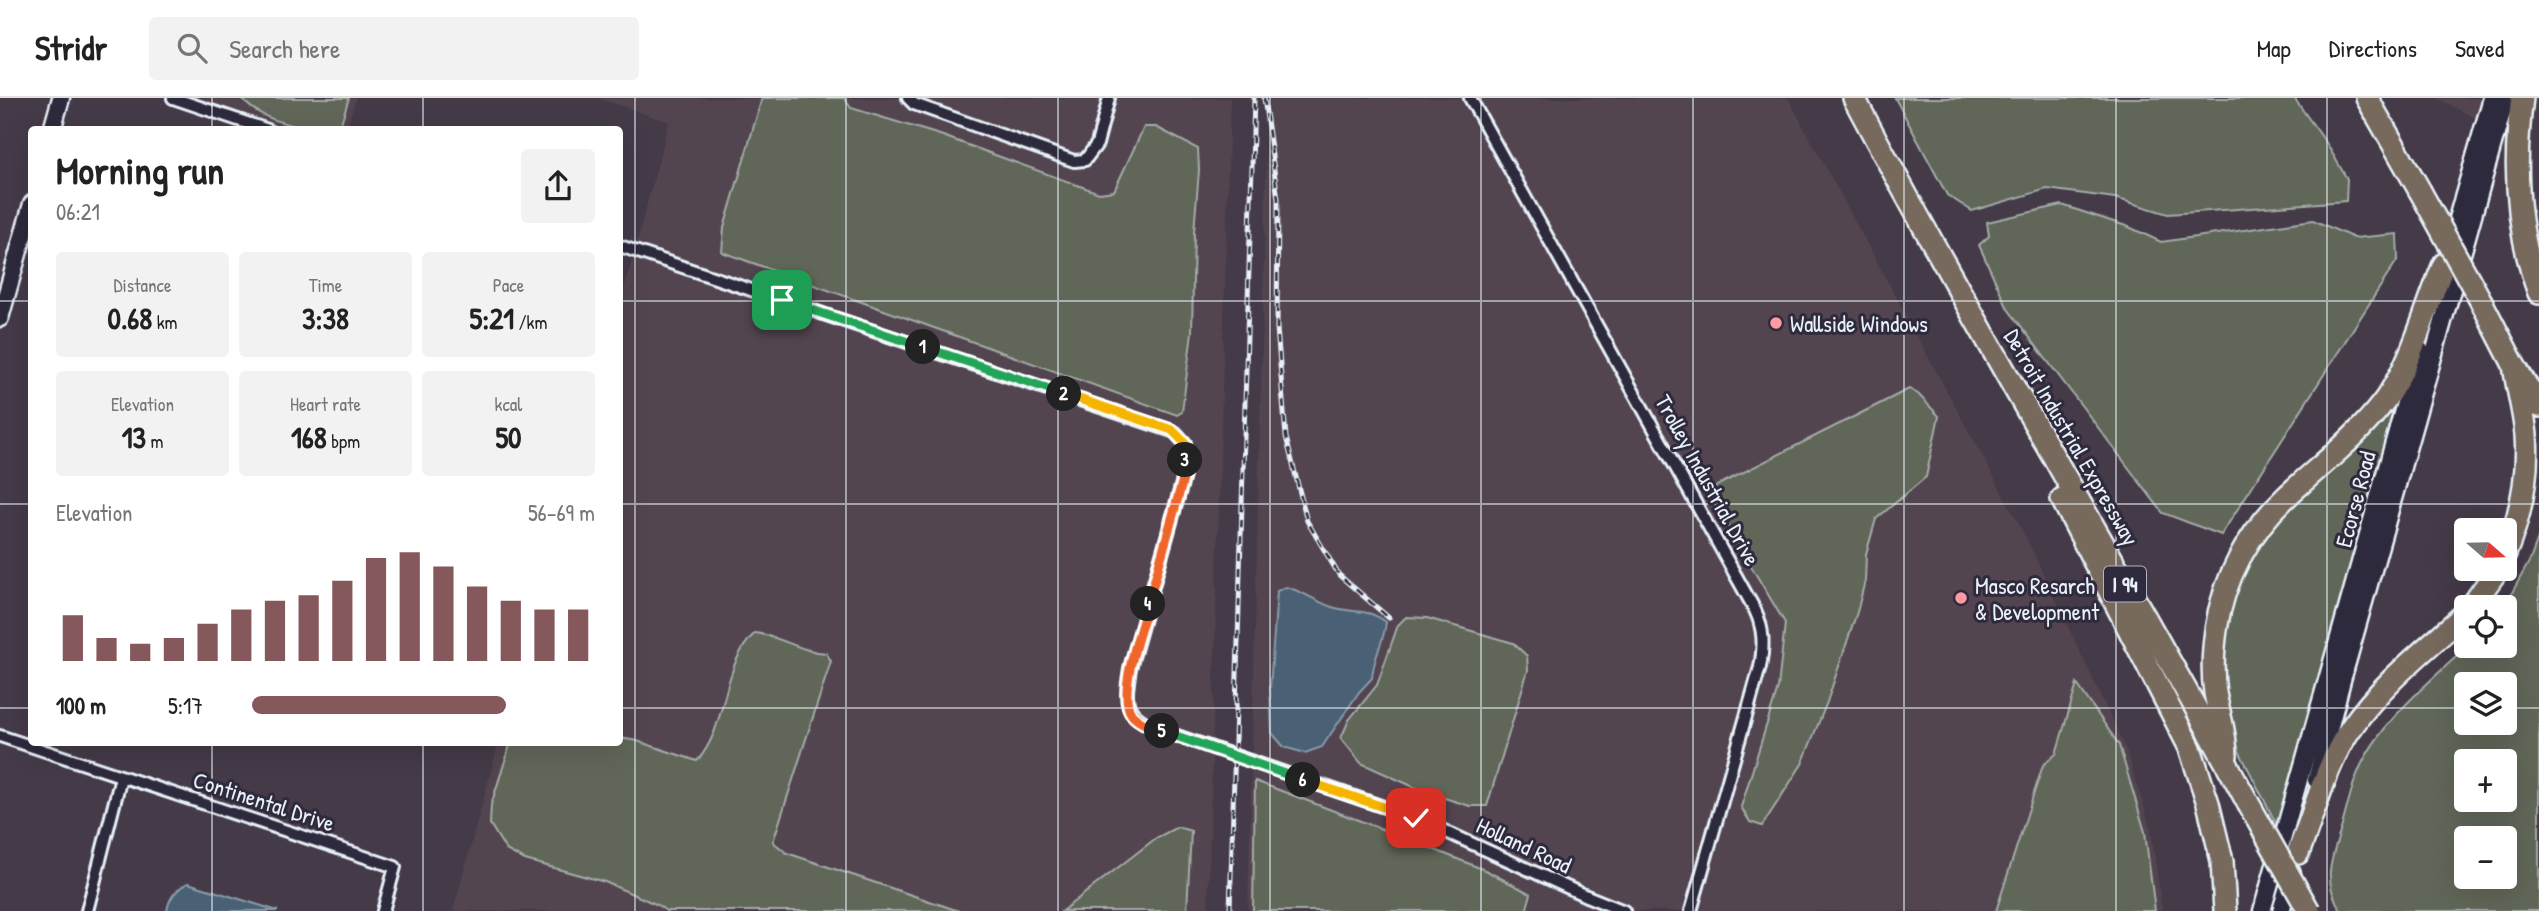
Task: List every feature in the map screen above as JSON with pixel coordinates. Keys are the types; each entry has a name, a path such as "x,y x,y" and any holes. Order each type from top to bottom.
{"highway":[{"name":"Detroit Industrial Expressway","path":"1854,98 1965,304 2309,911"},
{"path":"2367,98 2539,406"},
{"path":"2522,98 2517,180 2523,233 2539,293"},
{"path":"2225,761 2226,736 2215,694 2213,663 2216,629 2234,569 2264,520 2284,498 2367,422 2386,398 2406,362 2444,264"},
{"path":"2514,365 2525,432 2527,464 2517,524"},
{"path":"2025,406 2038,454 2190,748 2208,803 2222,861 2225,911"},
{"path":"2298,853 2333,762 2349,730 2396,676 2454,624"}],"main road":[{"path":"53,126 61,98"},
{"name":"Ecorse Road","path":"2262,911 2491,98"},
{"name":"Ecorse Road","path":"2281,911 2342,680 2506,98"},
{"path":"0,318 28,218"}],"street":[{"path":"173,98 256,126"},
{"path":"908,98 914,104 1074,161 1085,160 1097,144 1109,98"},
{"name":"Trolley Industrial Drive","path":"1470,98 1749,598 1762,629 1760,667 1691,911"},
{"name":"Holland Road","path":"623,247 1175,432 1185,443 1184,476 1130,668 1127,699 1133,716 1157,729 1416,818 1624,911"},
{"name":"Continental Drive","path":"0,736 28,745"},
{"name":"Continental Drive","path":"30,746 394,867 383,911"},
{"path":"87,911 121,777"}],"shaded area":[{"path":"189,98 356,98 347,126 273,126"},
{"path":"598,98 1230,98 1208,911 453,911 498,746 623,746 623,293 669,122"},
{"path":"1268,98 1788,98 2024,533 2125,747 2151,829 2162,911 1248,911"},
{"path":"2437,98 2483,98 2477,119"}],"green space":[{"path":"241,98 349,98 340,126 286,124 250,107"},
{"path":"762,98 844,98 851,108 943,136 1099,193 1114,191 1144,127 1156,127 1198,149 1192,332 1182,412 1177,415 722,252 724,228"},
{"path":"1895,98 2294,98 2327,144 2347,179 2346,201 2168,214 2115,198 2047,189 1972,211 1947,195"},
{"path":"2062,205 2129,227 2161,242 2313,220 2354,238 2397,234 2398,259 2221,535 2163,513 2008,309 1979,245 1989,236 1987,222"},
{"path":"1909,389 1918,394 1939,416 1926,477 1876,519 1866,554 1865,581 1857,612 1827,702 1802,764 1762,826 1750,822 1741,807 1778,688 1785,623 1715,504 1711,490"},
{"path":"2401,395 2281,833 2237,747 2229,724 2221,679 2224,623 2242,569 2266,530"},
{"path":"2539,536 2539,911 2341,911 2332,889 2330,870 2352,789 2365,758 2404,706 2455,658 2517,658 2517,595 2511,595 2530,560"},
{"path":"1406,617 1427,618 1513,643 1527,656 1528,670 1487,806 1470,806 1425,792 1361,763 1341,738 1349,720 1377,685 1398,625"},
{"path":"755,633 826,653 831,661 773,842 787,853 959,911 666,911 605,882 525,860 506,850 490,824 491,805 510,746 623,746 623,739 697,761 715,731 730,679 744,647"},
{"path":"2077,684 2119,745 2145,832 2155,911 1996,911 2043,765 2056,754"},
{"path":"1255,781 1487,871 1531,894 1526,911 1253,911"},
{"path":"1177,827 1191,831 1187,911 1062,911 1156,838"}],"water":[{"path":"1286,587 1332,607 1366,613 1386,622 1372,678 1359,692 1322,747 1305,753 1284,747 1272,733 1270,688 1277,591"},
{"path":"188,883 278,911 167,911 174,894"}],"railway":[{"path":"1230,911 1254,98"},
{"path":"1264,98 1278,199 1277,328 1286,437 1307,521 1339,575 1389,618"}],"place":[{"name":"Wallside Windows","path":"1776,323"},
{"name":"Masco Resarch & Development","path":"1961,598"}],"route":[{"path":"782,300 1175,432 1185,443 1184,476 1130,668 1127,691 1128,707 1133,716 1157,729 1416,818"}]}
